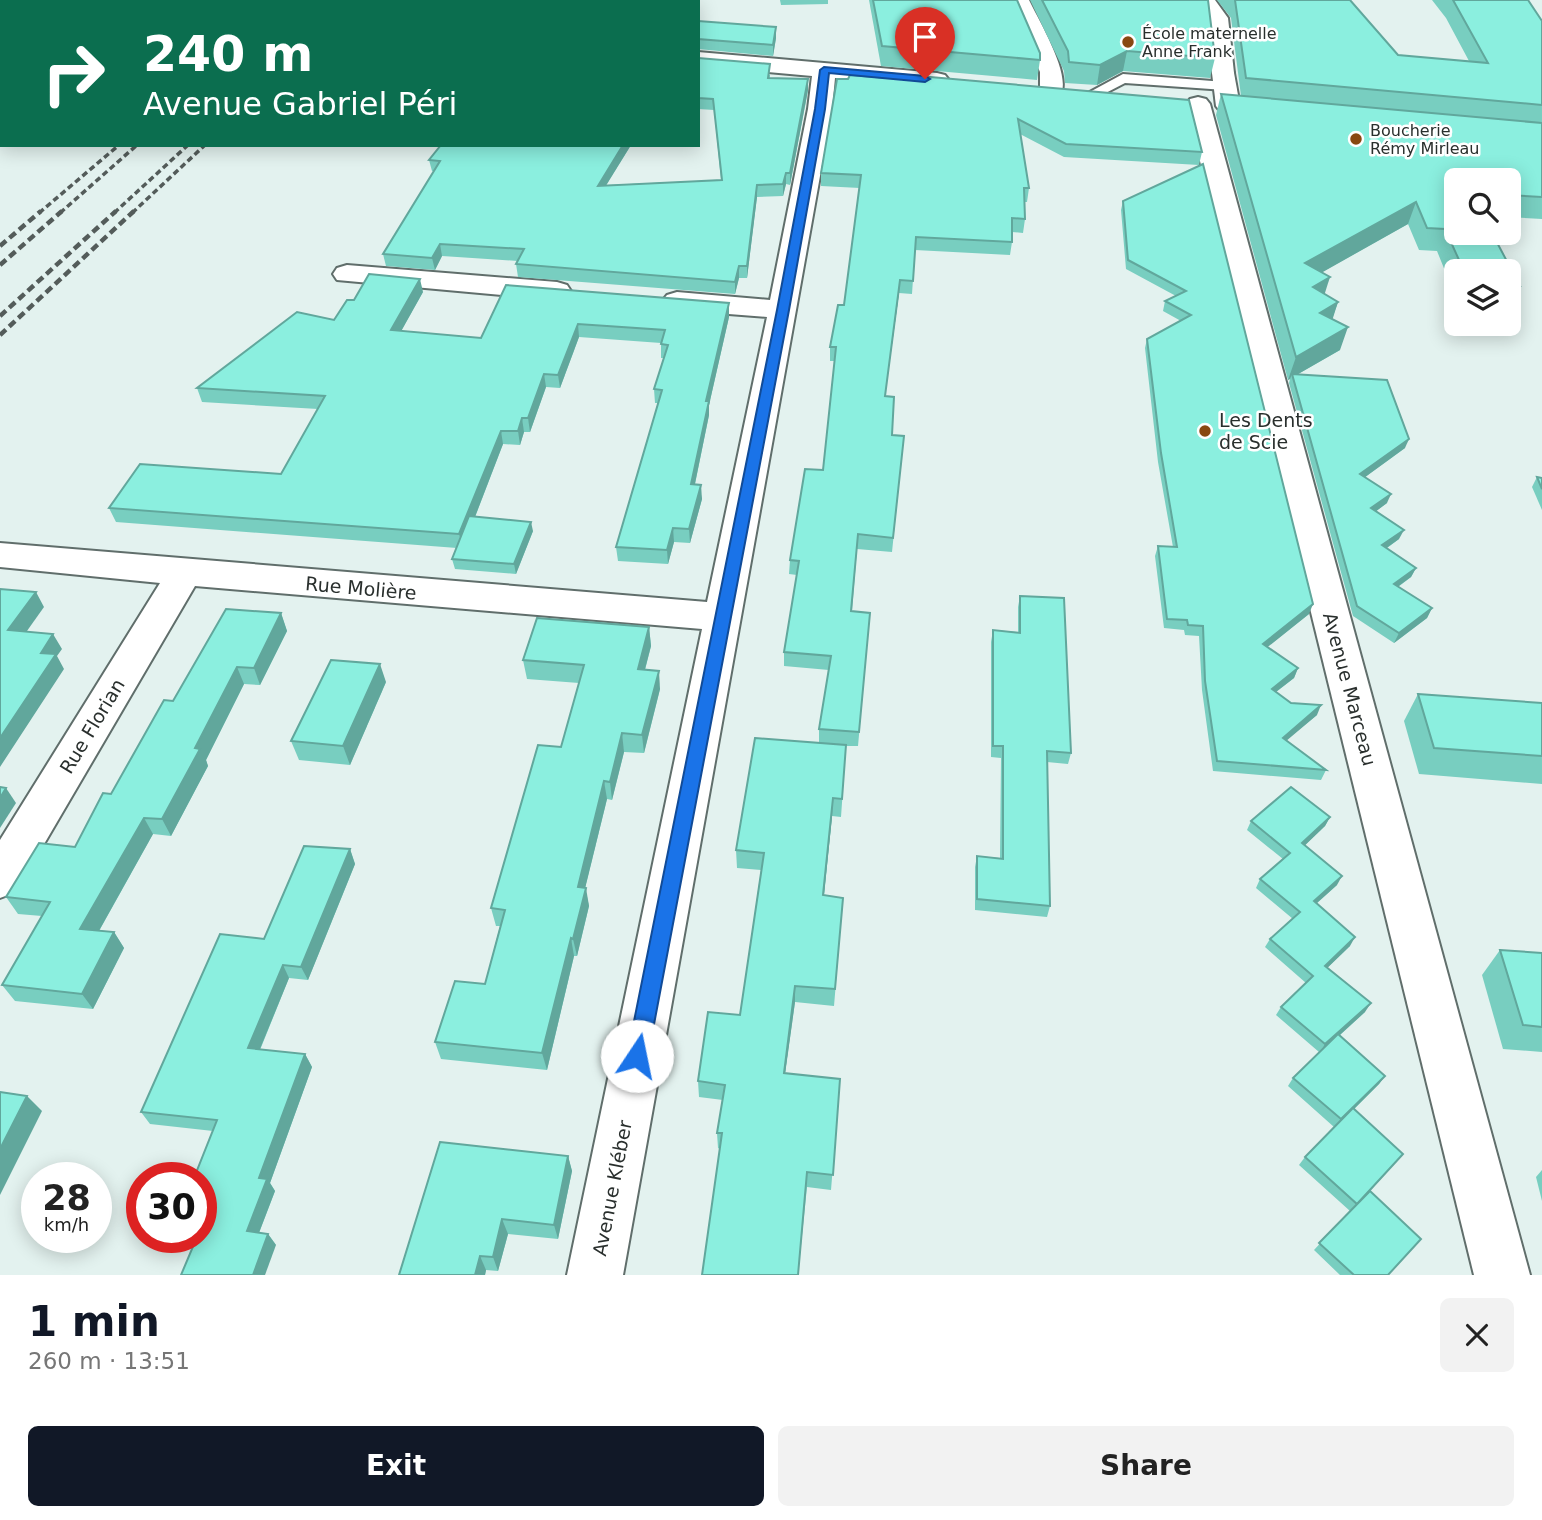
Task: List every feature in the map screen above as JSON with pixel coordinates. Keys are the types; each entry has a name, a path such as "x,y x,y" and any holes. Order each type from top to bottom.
{"street":[{"path":"1018,0 1051,72 1052,90"},
{"name":"Avenue Marceau","path":"1205,0 1217,18 1224,95 1502,1275"},
{"path":"700,59 958,82"},
{"name":"Avenue Kléber","path":"595,1275 721,617 783,310 820,109 824,70"},
{"path":"1025,88 1093,94 1224,95"},
{"path":"347,274 579,293"},
{"path":"647,298 783,310"},
{"name":"Rue Molière","path":"0,555 721,617"},
{"name":"Rue Florian","path":"0,879 185,573"}],"lane":[{"path":"1093,94 1123,78 1224,95"}],"building":[{"path":"873,0 1017,0 1040,53 1040,60 882,46"},
{"name":"École maternelle Anne Frank","path":"1042,0 1208,0 1215,58 1127,51 1100,65 1069,62 1068,51"},
{"path":"1235,0 1350,0 1398,55 1488,63 1453,0 1528,0 1542,21 1542,105 1246,78"},
{"path":"700,21 776,27 773,45 700,39"},
{"path":"700,58 770,64 768,78 808,79 790,173 786,173 783,184 757,185 747,266 739,266 735,282 516,264 524,249 440,244 432,258 383,254 440,161 429,160 439,147 622,147 598,186 722,180 713,99 700,98"},
{"path":"885,73 1189,100 1202,152 1066,144 1018,119 1029,188 1024,188 1025,219 1012,218 1012,242 916,237 913,281 900,280 885,396 894,397 892,435 904,436 893,538 858,534 851,611 870,613 859,732 819,729 831,656 784,652 799,561 790,560 805,469 823,470 836,347 830,347 838,305 844,305 861,175 821,173 837,79 848,79 850,75 886,78"},
{"path":"1221,94 1542,123 1542,197 1521,196 1521,168 1444,168 1444,229 1427,228 1416,202 1305,263 1330,277 1313,287 1338,302 1320,313 1348,327 1296,357"},
{"path":"1203,164 1313,604 1263,644 1298,668 1272,689 1291,703 1321,705 1283,738 1326,770 1217,761 1205,681 1203,626 1188,625 1187,620 1167,619 1158,546 1177,547 1161,453 1147,339 1191,315 1165,301 1186,291 1128,260 1123,201"},
{"path":"1452,245 1498,245 1506,259 1459,259"},
{"path":"369,274 420,279 391,330 481,338 506,285 729,303 706,401 709,401 691,484 701,485 689,529 673,528 667,550 616,547 662,390 654,389 668,345 661,344 665,330 578,324 558,375 544,374 528,418 522,418 518,431 501,431 459,534 109,508 140,464 281,474 325,396 197,388 297,312 334,320 347,300 354,300"},
{"path":"1292,374 1387,380 1409,439 1360,474 1391,494 1371,508 1404,530 1382,545 1416,568 1394,584 1432,608 1399,633 1357,606"},
{"path":"469,516 531,522 514,564 452,559"},
{"path":"0,589 36,592 8,630 53,634 41,653 56,654 0,738"},
{"path":"1020,596 1064,598 1071,753 1047,751 1050,906 977,899 977,856 1003,859 1003,746 993,746 993,630 1020,633"},
{"path":"226,609 281,613 254,668 237,667 195,748 200,749 162,819 144,818 80,929 114,932 82,994 2,985 50,902 6,897 39,843 75,847 103,793 111,794 164,700 173,701"},
{"path":"537,618 649,627 638,669 659,671 642,735 622,733 610,782 604,781 578,887 586,888 542,1053 435,1042 455,981 485,984 505,910 491,908 538,745 561,747 584,665 523,660"},
{"path":"331,660 380,664 343,746 291,741"},
{"path":"1418,694 1542,703 1542,756 1434,748"},
{"path":"755,738 846,745 842,799 833,798 823,895 843,898 835,989 795,986 784,1073 840,1079 833,1175 807,1172 798,1275 702,1275 722,1133 717,1133 725,1085 698,1081 708,1012 740,1015 764,853 736,850"},
{"path":"0,787 6,788 0,798"},
{"path":"1291,787 1330,817 1302,843 1342,876 1314,901 1355,937 1325,966 1371,1003 1325,1044 1281,1007 1313,976 1270,939 1300,912 1260,879 1290,853 1251,821"},
{"path":"304,846 350,849 301,967 283,965 248,1048 305,1054 259,1178 267,1179 247,1231 268,1234 253,1275 181,1275 190,1253 217,1253 217,1162 200,1162 217,1120 141,1112 220,934 264,939"},
{"path":"1500,950 1542,953 1542,1027 1523,1025"},
{"path":"1338,1034 1385,1076 1341,1119 1293,1078"},
{"path":"0,1092 27,1096 0,1149"},
{"path":"1353,1108 1403,1154 1357,1204 1305,1157"},
{"path":"440,1142 568,1156 554,1225 502,1219 493,1257 480,1256 475,1275 399,1275"},
{"path":"1370,1191 1421,1239 1388,1275 1354,1275 1319,1243"}],"railway":[{"path":"39,213 117,147"},
{"path":"60,213 135,147"},
{"path":"114,213 186,147"},
{"path":"132,213 203,147"},
{"path":"0,246 41,211"},
{"path":"0,265 62,211"},
{"path":"0,316 116,211"},
{"path":"0,335 134,211"}],"place":[{"name":"École maternelle Anne Frank","path":"1128,42"},
{"name":"Boucherie Rémy Mirleau","path":"1356,139"},
{"name":"Les Dents de Scie","path":"1205,431"}],"route":[{"path":"637,1056 783,310 820,109 824,70 925,79"}]}
